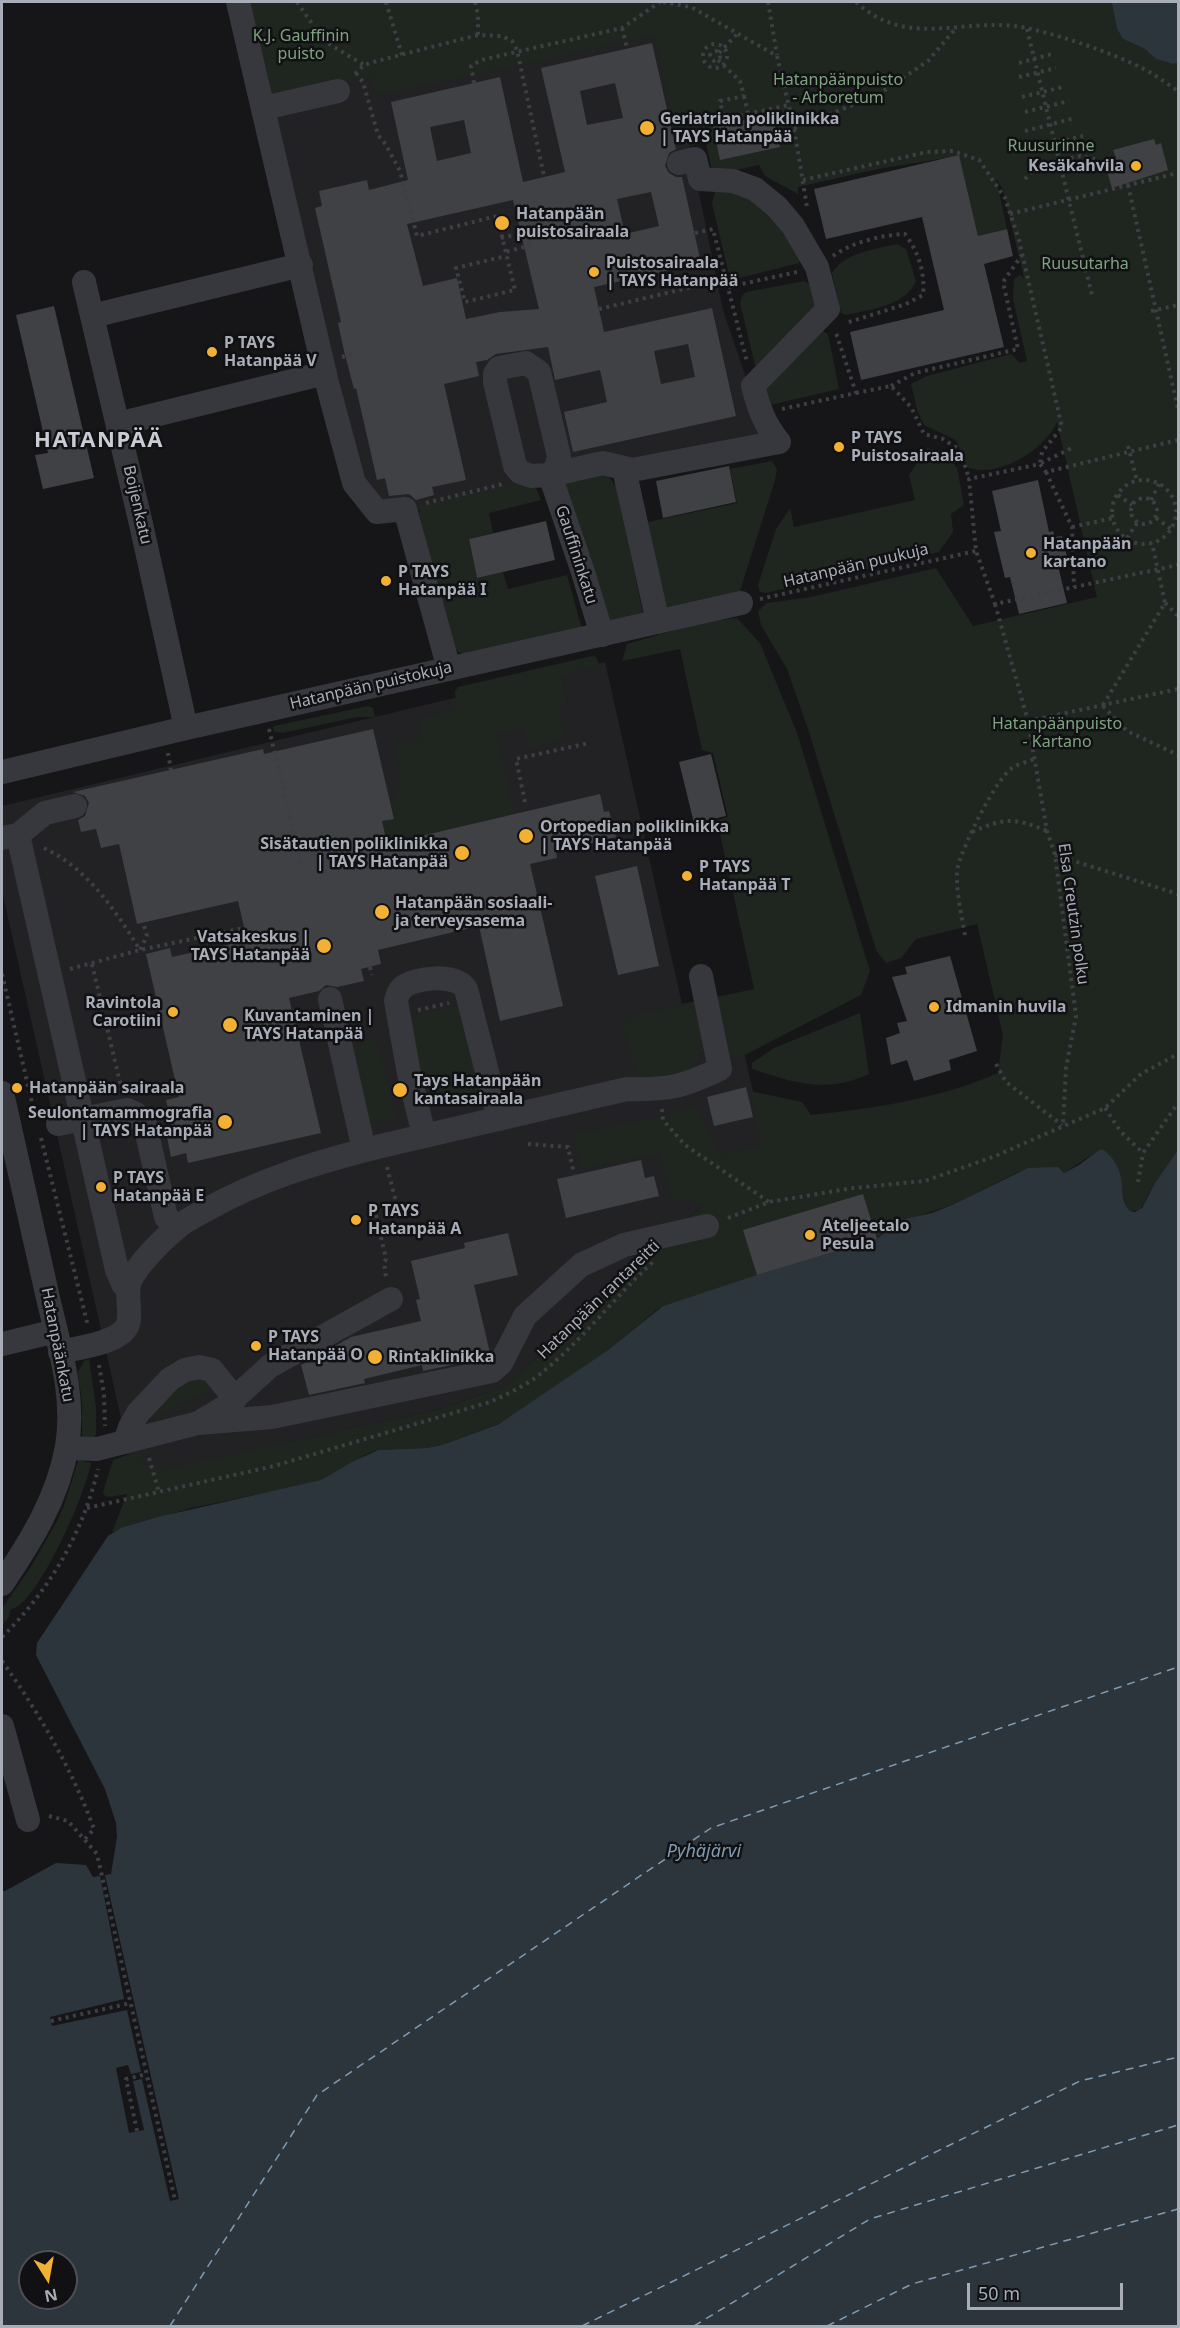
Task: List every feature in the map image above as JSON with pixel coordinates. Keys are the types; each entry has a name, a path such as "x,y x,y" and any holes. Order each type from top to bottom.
{"street":[{"path":"238,2 301,265 333,365 354,483 377,512 405,509 448,669"},
{"path":"264,108 338,91"},
{"path":"540,476 603,463 632,470 779,442 767,428 760,414 753,386 831,318 817,267 793,226 777,207 755,189 732,181 700,179 695,159 679,163"},
{"path":"92,316 301,265"},
{"name":"Boijenkatu","path":"84,282 186,728"},
{"path":"118,424 333,365"},
{"path":"624,469 657,622"},
{"name":"Gauffininkatu","path":"540,476 583,572 602,635"},
{"name":"Hatanpään puistokuja","path":"2,772 186,728 741,603"},
{"path":"75,806 45,813 10,837 50,974 54,1124 121,1281 128,1289"},
{"path":"2,1344 58,1341 94,1344 116,1338 126,1329 129,1317 128,1289 131,1280 143,1263 179,1226 225,1199 276,1177 364,1150 627,1089 661,1090 689,1084 720,1069 701,976"},
{"path":"424,1135 409,1074 396,1001 397,994 404,986 436,978 446,978 460,983 466,989 499,1119"},
{"path":"330,999 364,1150"},
{"name":"Hatanpäänkatu","path":"2,1093 9,1157 58,1341 70,1407 67,1448 62,1470 48,1507 38,1528 2,1584"},
{"path":"54,1124 126,1110 132,1111 142,1119 166,1217 179,1226"},
{"path":"67,1448 124,1442 198,1423 272,1417 492,1371 501,1363 525,1316 581,1265 624,1245 707,1226"},
{"path":"198,1423 235,1399 270,1366 391,1299"},
{"path":"124,1442 138,1413 170,1379 185,1370 199,1367 212,1370 235,1399"},
{"path":"2,1726 37,1818"}],"path":[{"path":"297,2 324,41 364,65"},
{"path":"386,2 402,55"},
{"path":"475,2 478,15 478,35"},
{"path":"474,83 471,66 481,60 622,28 662,2 691,7 777,56"},
{"path":"691,7 692,2"},
{"path":"768,2 777,56 794,128 808,213"},
{"path":"856,2 888,23 917,29 993,24 1026,28 1084,45 1141,68 1179,91"},
{"path":"794,128 876,96 928,61 957,27"},
{"path":"622,28 627,48"},
{"path":"1026,28 1092,296"},
{"path":"712,52 719,52 725,48 737,33"},
{"path":"338,91 364,65 478,35 502,36 512,41 518,50 544,176"},
{"path":"718,44 725,48 727,58 722,66 713,68 705,63 703,55 707,46 718,44"},
{"path":"707,46 712,52 711,59"},
{"path":"718,60 719,52"},
{"path":"1018,63 1052,54"},
{"path":"705,63 711,59 718,60 740,81 748,113"},
{"path":"1019,77 1056,68"},
{"path":"356,73 363,82 378,135 400,171 417,236 497,216 501,238 505,254 515,291 465,302 456,268 505,254 529,246 526,232 501,238"},
{"path":"1022,97 1063,87"},
{"path":"744,96 720,101 724,119 789,105"},
{"path":"1025,112 1069,101"},
{"path":"1024,131 1075,118"},
{"path":"1022,150 1083,136"},
{"path":"803,180 927,153 953,151 979,160 999,188 1010,214 1044,338 1062,427 1042,452 1040,464 1072,527 1074,587"},
{"path":"1024,179 1036,166 1080,156 1095,159"},
{"path":"1010,214 1179,173"},
{"path":"1128,185 1154,311 1179,409"},
{"path":"695,233 713,229 753,386"},
{"path":"728,287 817,267 842,249 890,235 905,234 920,260 924,280 923,295 906,303 831,318 856,393"},
{"path":"760,414 891,386 915,373 1018,349 1003,282 1022,255"},
{"path":"599,309 726,279"},
{"path":"1154,311 1179,305"},
{"path":"333,365 354,354"},
{"name":"Elsa Creutzin polku","path":"891,386 911,407 924,434 943,439 960,450 969,478 976,551 995,604 1028,721 1047,831 1055,855 1076,1016 1066,1068 1063,1125"},
{"path":"1046,472 1129,449 1179,440"},
{"path":"969,478 1040,464 1072,447"},
{"path":"1129,449 1137,481"},
{"path":"405,509 540,476"},
{"path":"1150,480 1159,484 1177,501 1171,529 1162,538 1152,543 1140,543 1127,538 1117,528 1113,518 1114,503 1122,488 1137,481 1150,480"},
{"path":"1151,500 1159,484"},
{"path":"1118,495 1132,505"},
{"path":"1142,498 1151,500 1157,507 1156,518 1148,524 1137,523 1130,512 1132,505 1142,498"},
{"path":"1072,527 1113,518"},
{"path":"1156,518 1171,529"},
{"path":"1127,538 1137,523"},
{"path":"1152,543 1165,603 1179,616"},
{"name":"Hatanpään puukuja","path":"741,603 976,551"},
{"path":"995,604 1179,565"},
{"path":"1103,705 1165,603"},
{"path":"1028,721 1179,689"},
{"path":"1103,705 1127,731 1179,755"},
{"path":"268,726 301,863"},
{"path":"525,802 516,759 589,743"},
{"path":"167,749 171,770"},
{"path":"965,935 960,911 958,867 972,832 994,791 1011,769 1034,759"},
{"path":"972,832 996,822 1022,820 1047,831"},
{"path":"10,837 54,853 81,873 116,912 140,950"},
{"path":"1055,855 1179,894"},
{"path":"140,950 147,936 143,922"},
{"path":"50,974 140,950 244,928"},
{"path":"370,967 372,975"},
{"path":"2,974 54,1124 105,1401 124,1442 159,1492"},
{"path":"415,1010 458,1001"},
{"path":"707,1226 769,1202 853,1188 925,1181 993,1157 1105,1108 1141,1074 1179,1054"},
{"path":"996,1064 1006,1082 1063,1125"},
{"path":"661,1090 663,1120 685,1145 769,1202"},
{"path":"1138,1182 1143,1153 1179,1103"},
{"path":"1105,1108 1121,1131 1143,1153"},
{"path":"528,1144 568,1147 574,1174"},
{"path":"376,1215 386,1259 384,1263"},
{"name":"Hatanpään rantareitti","path":"87,1508 274,1466 467,1409 514,1391 548,1367 595,1323 657,1258"},
{"path":"2,1636 15,1624 47,1584 66,1553 87,1508 124,1442"},
{"path":"2,1661 26,1695 69,1773 94,1829 85,1839"},
{"path":"37,1818 54,1816 68,1821 97,1854 175,2200"},
{"path":"51,2021 131,2003"},
{"path":"138,2132 126,2079 147,2074"}],"shaded area":[{"name":"Hatanpään puistosairaala","path":"661,8 723,310 771,452 562,477 423,511 377,499 352,458 276,118 329,82"},
{"name":"Tays Hatanpään kantasairaala","path":"605,662 682,1004 731,994 772,1176 719,1190 507,1385 444,1408 134,1476 2,891 2,806"}],"green space":[{"path":"247,2 1110,2 1117,29 1123,39 1145,49 1156,59 1173,64 1178,63 1178,1150 1140,1210 1130,1211 1126,1207 1117,1167 1104,1150 1099,1150 1064,1173 1060,1169 1020,1171 952,1205 893,1224 877,1239 658,1309 608,1350 503,1422 442,1445 427,1448 378,1450 309,1484 191,1508 112,1532 127,1494 111,1497 105,1496 103,1492 113,1460 138,1451 150,1472 444,1408 507,1385 704,1204 670,1199 659,1154 581,1169 574,1134 697,1108 718,1154 761,1146 750,1091 802,1102 811,1115 930,1096 998,1073 1003,1035 977,924 916,939 901,958 886,963 876,950 809,732 787,669 761,625 758,611 767,603 811,597 936,568 973,626 1097,597 1057,422 1043,442 1019,460 1006,466 979,470 967,467 956,440 924,425 917,410 911,384 927,376 1011,354 1020,363 1027,361 1013,299 1014,279 1020,275 1024,278 1003,190 996,178 1007,229 978,236 959,156 878,169 798,187 798,194 765,176 759,165 713,175 706,143 681,148 654,36 376,96 371,77 266,97"},
{"path":"733,189 779,216 800,260 799,263 735,279 729,275 712,203 715,191"},
{"path":"897,244 906,249 916,281 911,289 904,296 886,306 845,315 841,313 832,273 844,260 852,256"},
{"path":"805,281 811,286 816,306 758,367 755,365 740,303 742,296 746,292"},
{"path":"821,330 828,334 839,389 766,406 766,390"},
{"path":"927,448 946,453 957,468 964,505 951,514 953,532 939,552 766,593 760,592 758,585 776,529 790,508 794,527 915,500 909,475"},
{"path":"772,461 777,469 775,480 740,591 735,597 668,613 648,522 737,503 730,469"},
{"path":"585,471 608,476 616,486 644,618 617,624 607,620 566,492 566,480"},
{"path":"527,480 537,490 541,500 489,513 493,533 469,539 477,578 503,572 508,589 567,575 582,629 462,654 454,648 447,636 419,512 421,505"},
{"path":"737,618 760,643 797,733 870,971 861,995 739,1058 731,1054 717,997 754,989 717,820 728,817 713,753 702,750 680,649 622,661 627,644 703,622"},
{"path":"592,656 596,657 600,666 561,676 568,704 559,707 566,739 532,748 527,746 522,728 497,734 514,814 422,836 423,844 389,852 382,821 394,819 391,805 399,792 400,776 396,743 403,738 405,744 421,740 418,726 423,717 453,709 456,704 455,691 458,687"},
{"path":"368,706 373,708 375,717 357,717 283,733 275,732 273,729 274,726"},
{"path":"696,1001 701,1025 702,1052 688,1072 638,1084 622,1018"},
{"path":"460,1005 482,1098 428,1110 407,1017"},
{"path":"860,1013 869,1074 838,1084 824,1085 797,1082 752,1069 752,1063 774,1048"},
{"path":"363,1039 377,1039 396,1119 369,1125 353,1047 358,1046"},
{"path":"89,1359 96,1407 94,1438 83,1437 82,1434 82,1404 78,1372 84,1361"},
{"path":"187,1379 205,1379 211,1387 210,1391 157,1416 148,1419 146,1417"},
{"path":"80,1460 91,1463 71,1521 47,1569 34,1589 21,1603 10,1610 9,1617 2,1625 2,1608 29,1570 56,1523"}],"water":[{"path":"1110,2 1178,2 1178,63 1173,64 1156,59 1145,49 1123,39 1117,29"},
{"name":"Pyhäjärvi","path":"1099,1150 1104,1150 1119,1171 1123,1198 1127,1207 1130,1211 1135,1212 1142,1208 1155,1183 1178,1150 1178,2326 2,2326 2,1891 56,1863 86,1865 93,1877 111,1874 117,1837 116,1823 105,1789 36,1655 37,1643 108,1536 121,1528 158,1517 321,1480 378,1450 427,1448 442,1445 499,1424 608,1350 663,1306 877,1239 900,1220 932,1213 952,1205 1028,1168 1058,1167 1064,1173"}],"pier":[{"path":"105,1875 179,2199 170,2201 142,2079 133,2081 144,2130 129,2133 116,2068 128,2065 131,2074 141,2072 127,2010 52,2026 50,2017 124,1999 100,1876"}],"building":[{"name":"Puistosairaala | TAYS Hatanpää","path":"652,43 676,149 669,153 665,166 669,173 682,177 701,263 594,287 604,332 712,308 736,416 573,452 564,412 607,402 600,370 555,380 548,347 496,354 487,360 476,362 479,376 444,384 466,480 432,487 434,495 416,500 409,494 389,496 385,478 377,480 356,388 354,389 344,351 338,323 341,322 315,208 322,206 319,191 367,180 369,190 408,180 391,102 500,77 523,182 565,172 541,68","holes":["615,83 623,118 587,125 580,91","464,120 471,153 437,161 430,127","651,192 659,226 625,234 617,199","513,200 539,309 500,312 466,319 457,278 423,286 407,224","688,344 695,377 661,384 654,351"]},
{"path":"772,114 780,147 720,160 713,127"},
{"name":"Kesäkahvila","path":"1154,139 1156,145 1161,143 1168,170 1112,188 1104,161 1116,158 1113,150"},
{"path":"959,155 978,236 1007,229 1013,256 984,264 1004,347 861,380 850,332 944,310 922,217 826,239 814,189"},
{"path":"54,306 94,478 43,489 35,455 48,453 16,315"},
{"path":"729,466 736,502 663,518 656,481"},
{"path":"1038,480 1049,532 1053,531 1055,537 1062,536 1067,557 1061,559 1062,565 1058,566 1067,603 1019,614 1010,577 1005,578 994,532 1001,531 992,491"},
{"path":"546,521 555,560 477,578 469,539"},
{"path":"373,729 394,819 382,821 389,852 423,844 421,836 600,794 604,812 609,811 616,837 556,851 557,858 530,864 563,1006 500,1021 479,926 378,950 381,964 361,969 364,981 337,987 326,985 319,991 289,998 321,1133 188,1163 186,1153 171,1157 167,1137 174,1136 166,1100 179,1097 146,954 170,948 172,957 247,940 238,901 137,924 119,844 101,848 96,829 81,832 78,820 85,816 89,803 85,796 73,792 263,749 264,754"},
{"path":"711,754 726,816 694,823 679,762"},
{"path":"637,866 659,966 618,975 595,876"},
{"name":"Idmanin huvila","path":"950,956 977,1051 949,1060 951,1070 914,1081 907,1060 891,1065 886,1038 900,1033 897,1023 907,1021 892,977 907,974 905,967"},
{"path":"746,1087 753,1117 714,1126 707,1097"},
{"path":"641,1160 645,1178 654,1176 659,1196 566,1218 557,1179"},
{"name":"Ateljeetalo Pesula","path":"863,1194 877,1239 757,1275 743,1230"},
{"path":"508,1233 518,1275 474,1285 490,1353 485,1358 423,1371 422,1365 364,1379 365,1383 309,1395 301,1365 316,1357 339,1351 337,1345 351,1337 421,1321 416,1300 420,1299 411,1261 465,1248 464,1243"}],"ferry route":[{"path":"170,2326 317,2095 711,1828 1178,1667"},
{"path":"582,2326 1080,2081 1178,2057"},
{"path":"694,2326 870,2219 1178,2125"},
{"path":"827,2326 912,2284 1178,2209"}],"place":[{"name":"Geriatrian poliklinikka | TAYS Hatanpää","path":"647,128"},
{"name":"Kesäkahvila","path":"1136,166"},
{"name":"Hatanpään puistosairaala","path":"502,223"},
{"name":"Puistosairaala | TAYS Hatanpää","path":"594,272"},
{"name":"P TAYS Hatanpää V","path":"212,352"},
{"name":"P TAYS Puistosairaala","path":"839,447"},
{"name":"Hatanpään kartano","path":"1031,553"},
{"name":"P TAYS Hatanpää I","path":"386,581"},
{"name":"Ortopedian poliklinikka | TAYS Hatanpää","path":"526,836"},
{"name":"Sisätautien poliklinikka | TAYS Hatanpää","path":"462,853"},
{"name":"P TAYS Hatanpää T","path":"687,876"},
{"name":"Hatanpään sosiaali- ja terveysasema","path":"382,912"},
{"name":"Vatsakeskus | TAYS Hatanpää","path":"324,946"},
{"name":"Idmanin huvila","path":"934,1007"},
{"name":"Ravintola Carotiini","path":"173,1012"},
{"name":"Kuvantaminen | TAYS Hatanpää","path":"230,1025"},
{"name":"Hatanpään sairaala","path":"17,1088"},
{"name":"Tays Hatanpään kantasairaala","path":"400,1090"},
{"name":"Seulontamammografia | TAYS Hatanpää","path":"225,1122"},
{"name":"P TAYS Hatanpää E","path":"101,1187"},
{"name":"P TAYS Hatanpää A","path":"356,1220"},
{"name":"Ateljeetalo Pesula","path":"810,1235"},
{"name":"P TAYS Hatanpää O","path":"256,1346"},
{"name":"Rintaklinikka","path":"375,1357"}],"district":[{"name":"HATANPÄÄ","path":"99,441"}],"park label":[{"name":"K.J. Gauffinin puisto","path":"301,45"},
{"name":"Hatanpäänpuisto - Arboretum","path":"838,89"},
{"name":"Ruusurinne","path":"1051,146"},
{"name":"Ruusutarha","path":"1085,264"},
{"name":"Hatanpäänpuisto - Kartano","path":"1057,733"}]}
